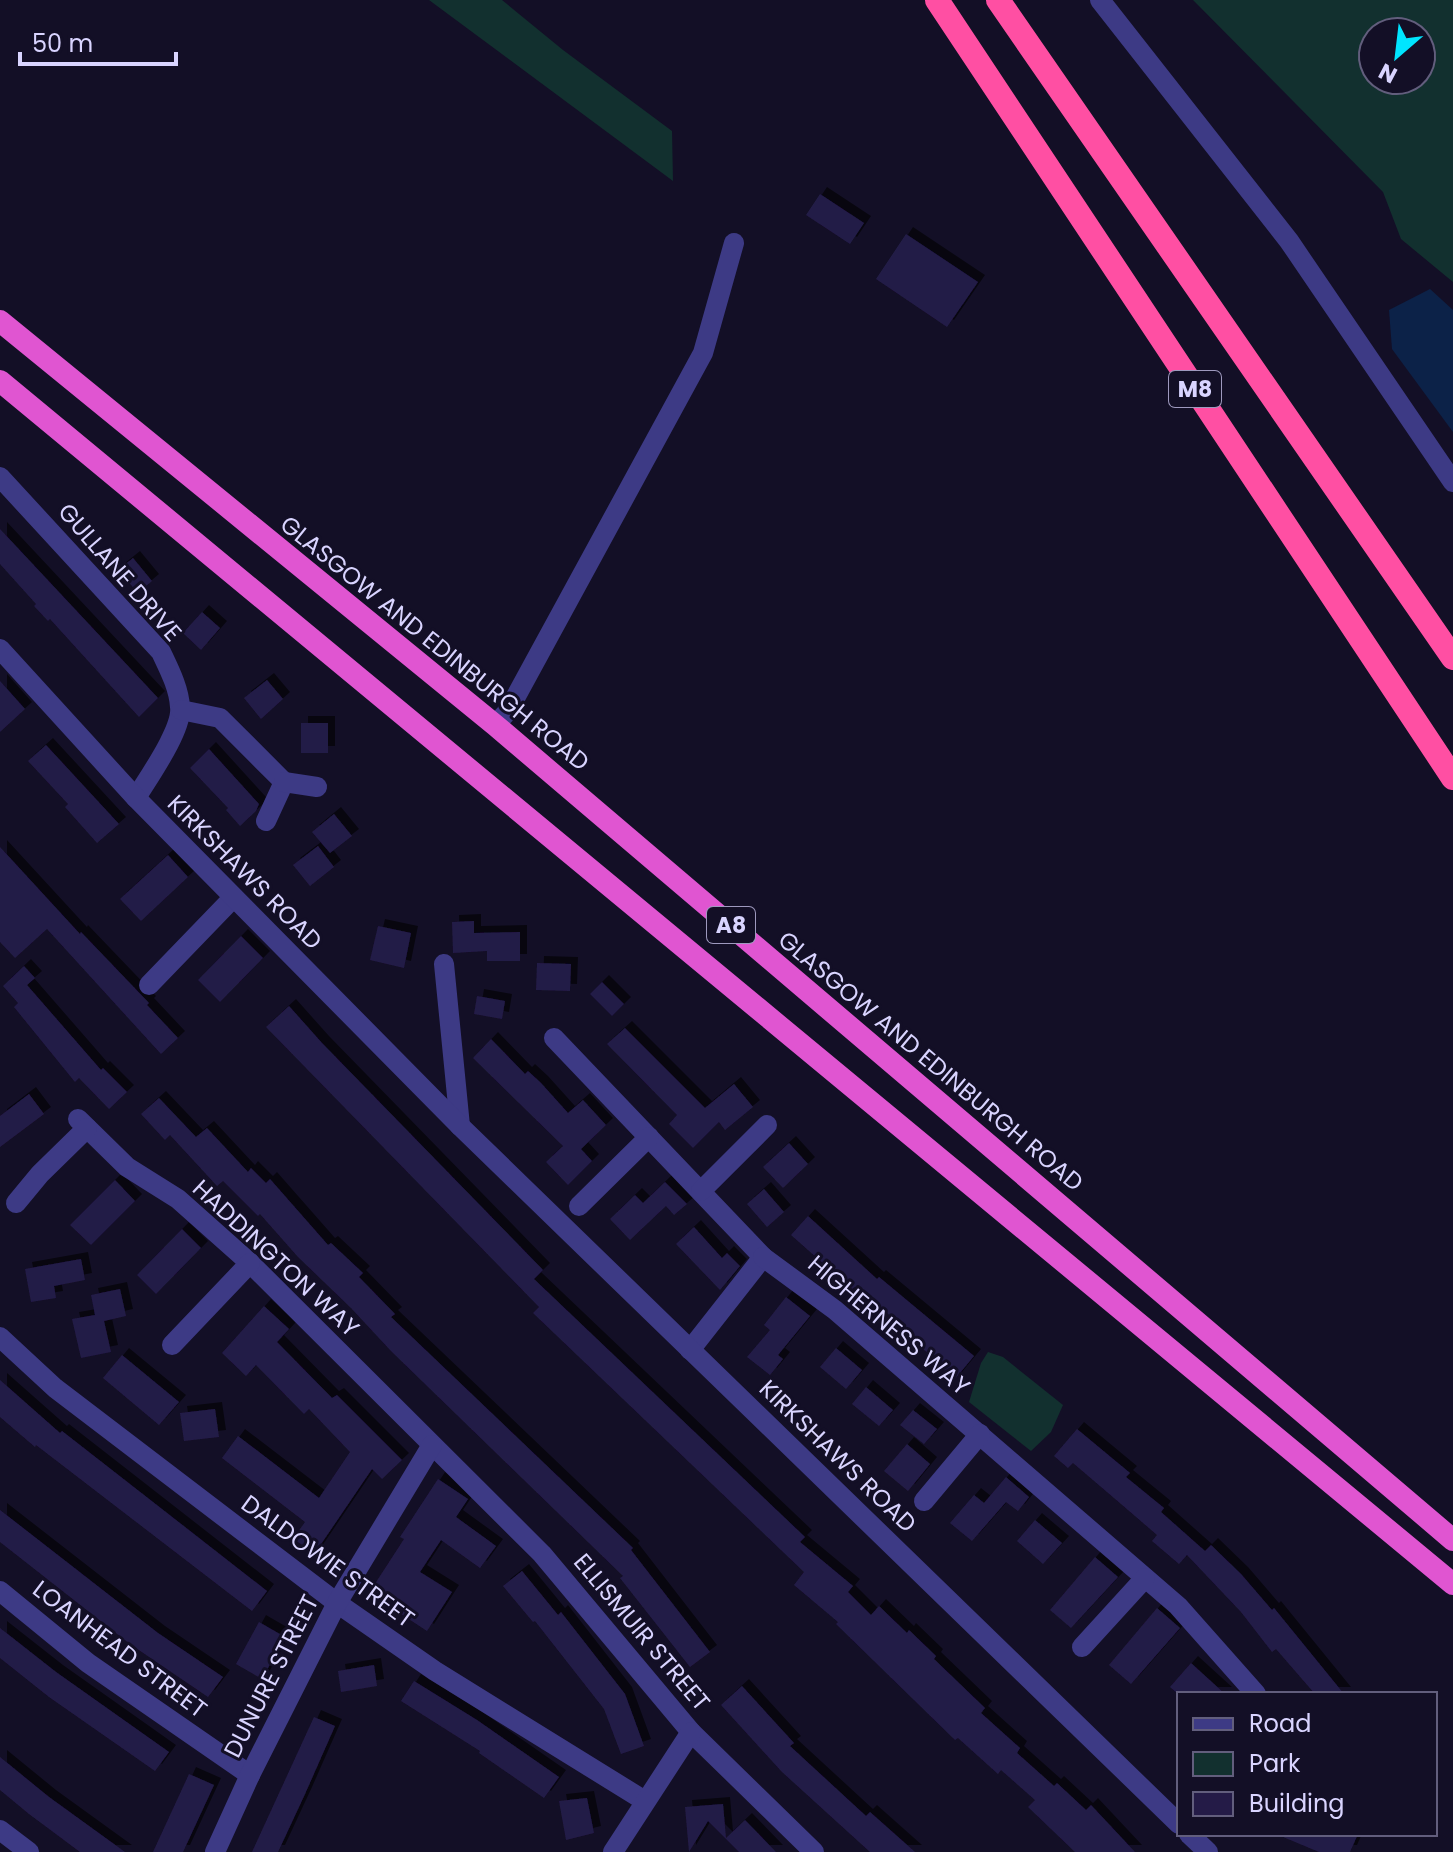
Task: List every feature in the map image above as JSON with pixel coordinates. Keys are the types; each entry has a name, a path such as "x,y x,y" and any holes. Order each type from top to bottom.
{"highway":[{"name":"M8","path":"937,0 1453,778"},
{"name":"M8","path":"998,0 1453,658"},
{"name":"GLASGOW AND EDINBURGH ROAD","path":"0,321 495,725 1453,1540"},
{"name":"A8","path":"0,381 1453,1584"}],"street":[{"path":"1100,0 1289,241 1453,482"},
{"path":"495,725 508,711 703,353 734,243"},
{"name":"GULLANE DRIVE","path":"0,477 161,652 181,710"},
{"name":"KIRKSHAWS ROAD","path":"0,649 136,798 460,1126 1177,1822"},
{"path":"136,798 166,749 181,710 220,718 284,782 317,787"},
{"path":"266,821 284,782"},
{"path":"149,985 233,898"},
{"path":"444,964 460,1126"},
{"name":"HIGHERNESS WAY","path":"554,1038 763,1257 835,1310 1178,1606 1254,1692"},
{"name":"HADDINGTON WAY","path":"16,1203 82,1123 127,1167 178,1199 250,1263 432,1445"},
{"path":"701,1191 767,1125"},
{"path":"579,1206 649,1137"},
{"path":"690,1350 763,1257"},
{"path":"172,1345 250,1263"},
{"name":"DALDOWIE STREET","path":"0,1337 55,1388 337,1603 435,1671 645,1801"},
{"path":"924,1501 980,1434"},
{"name":"DUNURE STREET","path":"215,1852 250,1775 337,1603 432,1445"},
{"name":"ELLISMUIR STREET","path":"432,1445 542,1554 691,1732 814,1852"},
{"path":"1082,1647 1145,1578"},
{"name":"LOANHEAD STREET","path":"0,1591 88,1663 250,1775"},
{"path":"613,1852 691,1732"},
{"path":"0,1830 29,1852"},
{"path":"1191,1836 1208,1852"}],"green space":[{"path":"429,0 502,0 672,131 673,181"},
{"path":"1193,0 1453,0 1453,282 1401,239 1383,192"},
{"path":"988,1352 1003,1357 1063,1405 1051,1432 1031,1451 969,1402 981,1363"}],"water":[{"path":"1430,289 1453,310 1453,432 1392,349 1389,310"}],"building":[{"path":"820,194 864,223 850,244 806,215"},
{"path":"906,234 978,282 947,327 876,279"},
{"path":"0,529 158,698 139,717 50,619 48,621 34,606 36,604 0,564"},
{"path":"133,558 152,581 138,593 118,570"},
{"path":"202,612 220,628 201,650 183,633"},
{"path":"267,680 283,699 261,719 244,698"},
{"path":"0,681 25,709 0,732"},
{"path":"301,723 328,723 328,753 301,753"},
{"path":"46,745 119,824 97,843 65,807 68,804 28,761"},
{"path":"209,749 259,804 240,826 226,810 228,808 190,768"},
{"path":"334,814 352,836 330,853 312,832"},
{"path":"318,846 334,867 310,886 293,865"},
{"path":"0,847 149,1003 147,1005 178,1038 161,1054 47,929 15,958 0,942"},
{"path":"168,855 188,877 141,921 120,899"},
{"path":"474,921 474,933 520,932 520,961 487,961 487,951 453,953 452,922"},
{"path":"378,926 411,933 404,968 370,960"},
{"path":"241,936 263,958 220,1002 198,980"},
{"path":"537,963 571,964 570,991 536,990"},
{"path":"24,966 35,978 27,985 101,1070 103,1068 127,1092 109,1109 79,1078 75,1082 14,1007 18,1003 3,986"},
{"path":"602,982 624,1004 612,1016 590,994"},
{"path":"477,996 505,1001 502,1019 474,1014"},
{"path":"289,1006 543,1270 534,1279 805,1537 800,1542 853,1586 848,1592 871,1615 879,1606 907,1633 909,1630 985,1708 981,1713 1020,1748 1017,1753 1086,1810 1091,1805 1135,1852 1075,1852 1028,1807 1035,1800 1001,1770 998,1774 958,1738 955,1740 836,1624 838,1622 794,1585 804,1572 533,1313 539,1307 266,1027"},
{"path":"625,1028 705,1108 734,1084 753,1107 725,1130 719,1122 693,1148 669,1124 677,1115 607,1044"},
{"path":"491,1039 525,1074 528,1071 541,1083 568,1113 583,1100 606,1125 581,1149 592,1161 568,1185 546,1162 563,1146 473,1058"},
{"path":"29,1094 44,1114 0,1147 0,1116"},
{"path":"159,1098 196,1137 207,1128 248,1172 251,1168 266,1183 270,1179 328,1245 331,1243 363,1273 359,1277 395,1314 391,1317 633,1548 631,1550 710,1652 690,1667 620,1578 623,1576 391,1351 260,1214 258,1216 223,1181 217,1186 170,1135 165,1140 141,1114"},
{"path":"789,1143 808,1164 783,1188 763,1167"},
{"path":"115,1180 135,1201 91,1245 70,1225"},
{"path":"665,1182 687,1204 674,1215 666,1206 630,1240 610,1219 635,1195 643,1203"},
{"path":"764,1189 784,1212 767,1227 747,1204"},
{"path":"808,1216 877,1279 879,1277 974,1356 955,1379 900,1330 903,1326 855,1287 852,1289 791,1235"},
{"path":"694,1227 722,1258 727,1253 740,1266 720,1290 676,1244"},
{"path":"182,1229 201,1248 156,1294 137,1275"},
{"path":"81,1259 85,1280 54,1286 56,1298 31,1302 25,1269"},
{"path":"120,1289 126,1316 104,1321 111,1352 81,1358 72,1319 95,1315 91,1295"},
{"path":"786,1297 810,1316 778,1355 783,1359 770,1375 747,1357 770,1330 764,1325"},
{"path":"264,1306 289,1329 277,1342 332,1398 337,1395 402,1460 382,1479 372,1469 315,1553 293,1539 305,1522 222,1458 238,1436 319,1498 350,1452 309,1409 304,1414 256,1365 246,1376 222,1353"},
{"path":"836,1348 862,1370 846,1389 820,1367"},
{"path":"122,1355 179,1402 159,1425 103,1378"},
{"path":"0,1380 60,1433 62,1431 267,1591 252,1611 35,1447 0,1417"},
{"path":"866,1387 893,1410 879,1426 852,1404"},
{"path":"215,1409 219,1437 184,1441 180,1413"},
{"path":"913,1410 937,1429 924,1444 900,1425"},
{"path":"1077,1429 1130,1473 1126,1477 1164,1508 1161,1512 1205,1551 1211,1545 1241,1574 1272,1610 1274,1608 1342,1692 1313,1692 1276,1649 1272,1652 1241,1612 1187,1555 1179,1564 1152,1541 1157,1535 1073,1463 1068,1468 1054,1456"},
{"path":"907,1444 930,1464 908,1491 884,1471"},
{"path":"1006,1477 1029,1497 1018,1511 1006,1502 972,1541 950,1523 974,1495 984,1503"},
{"path":"438,1479 468,1499 456,1517 496,1546 480,1568 441,1540 420,1572 452,1592 427,1631 369,1593 404,1539 400,1537"},
{"path":"0,1510 158,1633 223,1677 208,1697 130,1644 0,1542"},
{"path":"1035,1520 1062,1543 1043,1564 1017,1541"},
{"path":"1095,1557 1118,1577 1071,1628 1050,1610"},
{"path":"522,1571 558,1615 561,1612 625,1694 644,1746 621,1754 604,1709 535,1621 503,1586"},
{"path":"1157,1608 1180,1628 1131,1684 1109,1665"},
{"path":"259,1622 285,1637 262,1679 236,1664"},
{"path":"0,1628 169,1752 155,1771 49,1697 0,1658"},
{"path":"1191,1663 1223,1692 1177,1693 1170,1687"},
{"path":"374,1665 377,1686 341,1692 338,1671"},
{"path":"414,1681 559,1777 544,1798 480,1751 401,1701"},
{"path":"742,1686 794,1743 790,1746 866,1816 870,1812 915,1852 870,1852 782,1772 721,1705"},
{"path":"314,1717 335,1726 305,1794 278,1852 252,1852"},
{"path":"0,1757 125,1852 80,1852 29,1814 0,1790"},
{"path":"189,1774 214,1785 183,1852 153,1852"},
{"path":"587,1798 594,1833 566,1840 559,1801"},
{"path":"723,1804 726,1838 745,1820 776,1852 739,1852 708,1821 689,1852 685,1807"},
{"path":"1281,1836 1357,1836 1350,1852 1319,1852"}]}
